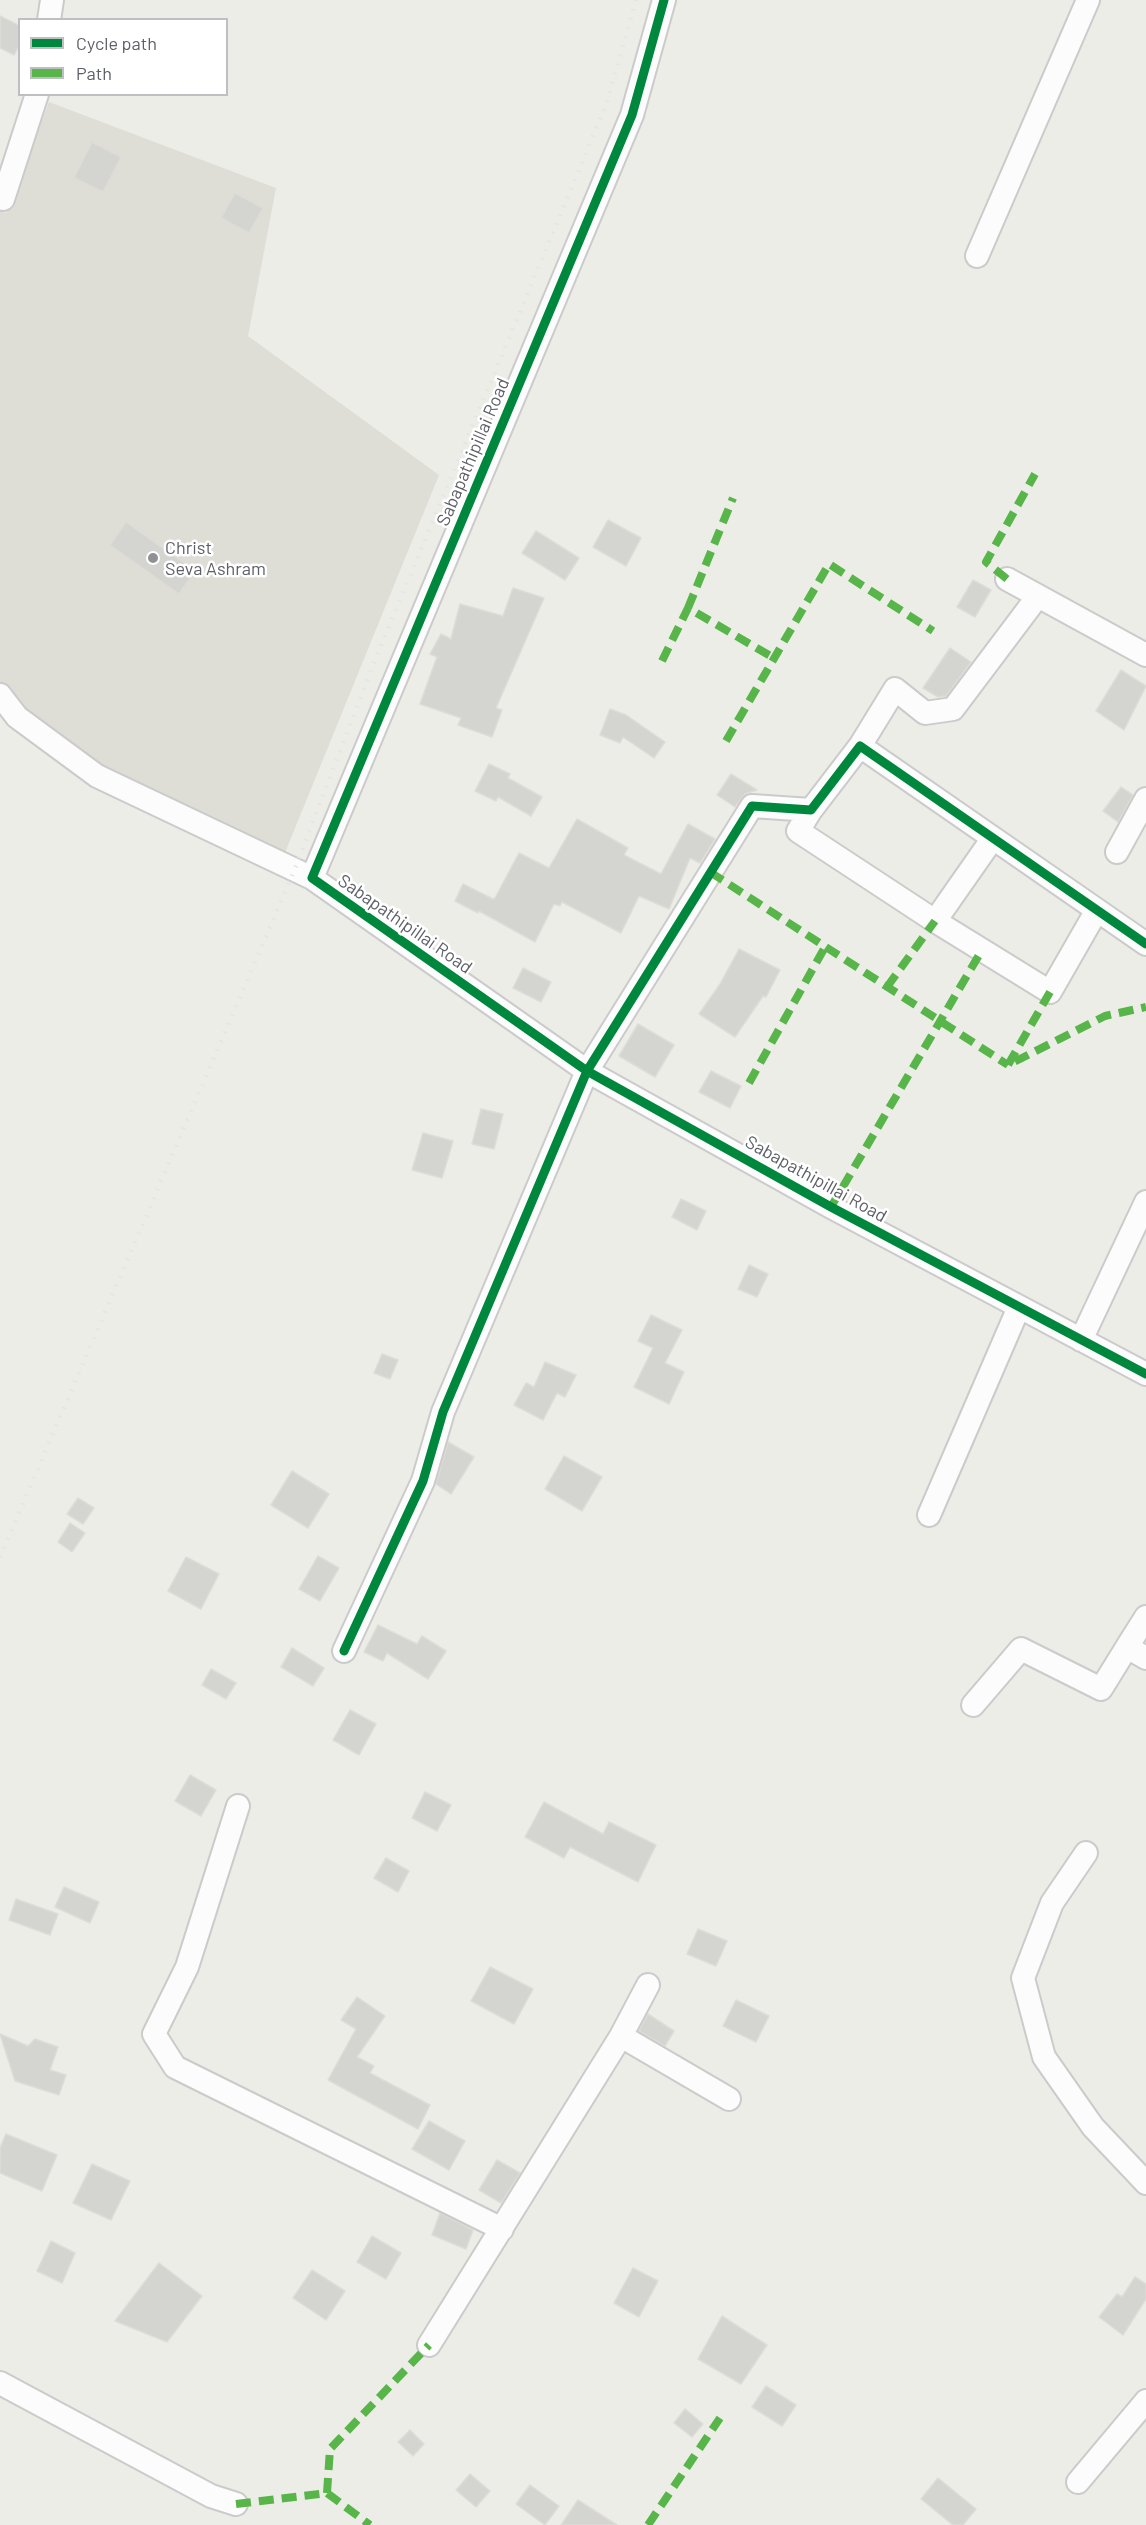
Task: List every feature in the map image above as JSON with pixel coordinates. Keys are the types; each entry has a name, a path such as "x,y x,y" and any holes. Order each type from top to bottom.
{"street":[{"path":"49,18 52,0"},
{"name":"Sabapathipillai Road","path":"664,0 632,115 312,878 587,1071 821,1201 1146,1374"},
{"path":"977,256 1088,0"},
{"path":"0,198 3,199 36,96"},
{"path":"1007,579 1146,655"},
{"path":"1038,596 953,710 925,713 895,688 860,746 811,810 798,831 935,921 1050,992 1097,910"},
{"path":"0,695 16,717 97,776 312,878"},
{"path":"860,746 1146,944"},
{"path":"1117,852 1146,799"},
{"path":"344,1651 423,1481 443,1412 587,1071 752,806 811,810"},
{"path":"935,921 993,838"},
{"path":"1081,1340 1146,1202"},
{"path":"929,1515 1019,1307"},
{"path":"973,1705 1021,1650 1101,1689 1137,1652 1146,1617"},
{"path":"238,1806 187,1967 154,2034 175,2067 502,2229"},
{"path":"1086,1853 1052,1903 1023,1978 1044,2057 1093,2127 1146,2183"},
{"path":"429,2345 621,2036 648,1985"},
{"path":"621,2036 729,2098"},
{"path":"0,2383 211,2496 236,2504"},
{"path":"1078,2482 1146,2401"}],"shaded area":[{"path":"49,102 276,188 248,336 439,475 282,860 100,771 20,713 0,687 0,211 6,213"}],"building":[{"path":"0,16 18,25 18,48 14,55 0,48"},
{"path":"92,142 121,157 103,192 74,178"},
{"path":"235,193 263,208 249,233 221,218"},
{"path":"608,520 641,538 626,566 593,547"},
{"name":"Christ Seva Ashram","path":"126,522 195,571 179,594 110,545"},
{"path":"536,531 579,558 565,580 522,553"},
{"path":"973,580 991,590 975,617 957,607"},
{"path":"513,588 544,598 496,708 502,710 492,737 458,725 461,718 420,704 437,657 430,654 441,634 451,639 460,604 503,616"},
{"path":"950,648 971,662 946,696 938,697 923,688"},
{"path":"1121,670 1146,686 1124,730 1096,711"},
{"path":"610,709 626,715 665,742 654,758 623,737 620,743 600,735"},
{"path":"489,764 510,774 508,778 542,797 531,816 498,797 496,801 475,791"},
{"path":"731,774 757,790 745,794 735,807 717,795"},
{"path":"1121,787 1133,795 1118,822 1103,811"},
{"path":"577,819 628,848 624,855 661,874 688,824 715,839 700,863 690,858 669,909 639,896 621,933 562,902 560,906 554,904 535,942 479,911 478,913 455,901 463,884 495,898 519,853 549,868"},
{"path":"739,949 780,970 766,997 763,996 735,1037 699,1014 720,984"},
{"path":"523,968 551,982 541,1002 513,988"},
{"path":"638,1024 674,1045 655,1077 619,1056"},
{"path":"711,1071 741,1086 730,1108 699,1092"},
{"path":"481,1109 503,1114 494,1149 472,1144"},
{"path":"423,1133 453,1141 442,1178 412,1170"},
{"path":"681,1199 706,1211 697,1230 672,1217"},
{"path":"749,1265 768,1274 757,1297 738,1289"},
{"path":"651,1315 682,1330 665,1363 684,1372 669,1404 634,1387 653,1348 638,1341"},
{"path":"382,1354 398,1360 390,1379 374,1373"},
{"path":"545,1362 576,1375 565,1397 557,1393 543,1420 514,1405 526,1383 534,1387"},
{"path":"448,1442 474,1457 451,1494 436,1484"},
{"path":"564,1456 602,1477 582,1511 545,1489"},
{"path":"292,1471 329,1494 308,1528 271,1505"},
{"path":"78,1498 94,1508 83,1524 67,1514"},
{"path":"70,1523 85,1533 72,1552 58,1542"},
{"path":"318,1556 339,1568 320,1601 299,1589"},
{"path":"186,1557 219,1574 201,1609 168,1591"},
{"path":"378,1625 417,1644 422,1636 446,1651 428,1679 387,1653 383,1661 364,1652"},
{"path":"292,1648 324,1668 313,1686 281,1667"},
{"path":"211,1669 236,1683 226,1699 202,1685"},
{"path":"350,1710 376,1724 359,1755 333,1740"},
{"path":"190,1775 216,1790 201,1816 175,1801"},
{"path":"425,1792 451,1805 437,1831 412,1818"},
{"path":"544,1802 603,1834 609,1822 656,1845 638,1882 570,1847 564,1858 525,1837"},
{"path":"386,1858 409,1871 398,1892 374,1878"},
{"path":"64,1887 99,1902 90,1923 55,1907"},
{"path":"16,1899 58,1914 50,1935 9,1920"},
{"path":"698,1929 727,1941 716,1966 687,1954"},
{"path":"490,1967 533,1989 514,2024 471,2001"},
{"path":"357,1997 385,2016 357,2057 374,2066 370,2073 430,2105 418,2129 328,2080 356,2029 341,2020"},
{"path":"736,2000 769,2016 756,2042 723,2026"},
{"path":"648,2014 674,2031 665,2046 639,2031"},
{"path":"0,2034 28,2046 35,2039 58,2047 50,2070 66,2075 59,2095 15,2081"},
{"path":"429,2121 465,2141 449,2170 412,2149"},
{"path":"6,2134 57,2155 42,2191 0,2173 0,2148"},
{"path":"497,2160 520,2173 501,2203 479,2190"},
{"path":"92,2164 130,2181 111,2220 73,2203"},
{"path":"440,2213 473,2230 466,2249 432,2235"},
{"path":"372,2236 401,2253 386,2279 357,2262"},
{"path":"51,2241 75,2253 62,2283 37,2271"},
{"path":"159,2263 202,2296 167,2342 115,2321"},
{"path":"633,2268 658,2281 639,2317 614,2303"},
{"path":"312,2270 345,2291 326,2320 293,2298"},
{"path":"1135,2277 1146,2284 1146,2299 1123,2335 1099,2317 1117,2294 1122,2297"},
{"path":"722,2316 767,2345 741,2384 698,2359"},
{"path":"766,2386 796,2405 782,2426 752,2407"},
{"path":"685,2409 703,2424 692,2437 674,2423"},
{"path":"410,2430 424,2444 413,2456 398,2442"},
{"path":"470,2474 490,2491 476,2507 456,2490"},
{"path":"938,2478 976,2509 963,2525 953,2525 921,2499"},
{"path":"530,2485 559,2506 545,2525 516,2504"},
{"path":"578,2500 617,2525 561,2525"}],"railway":[{"path":"0,1557 294,871 375,660 606,105 636,0"}],"marked path":[{"path":"1007,579 986,562 1035,474"},
{"path":"688,608 733,498"},
{"path":"726,741 829,564 933,631"},
{"path":"662,661 688,608 774,658"},
{"path":"710,872 1008,1065"},
{"path":"887,987 935,921"},
{"path":"749,1083 825,947"},
{"path":"831,1207 982,950"},
{"path":"1050,992 1008,1065 1105,1016 1146,1007"},
{"path":"327,2493 330,2449 429,2345"},
{"path":"648,2525 720,2418"},
{"path":"236,2504 327,2493 370,2525"}],"cycle path":[{"path":"664,0 632,115 312,878 587,1071 831,1207 1146,1374"},
{"path":"344,1651 423,1481 443,1412 587,1071 752,806 811,810 860,746 1146,944"}],"place":[{"name":"Christ Seva Ashram","path":"153,558"}]}
